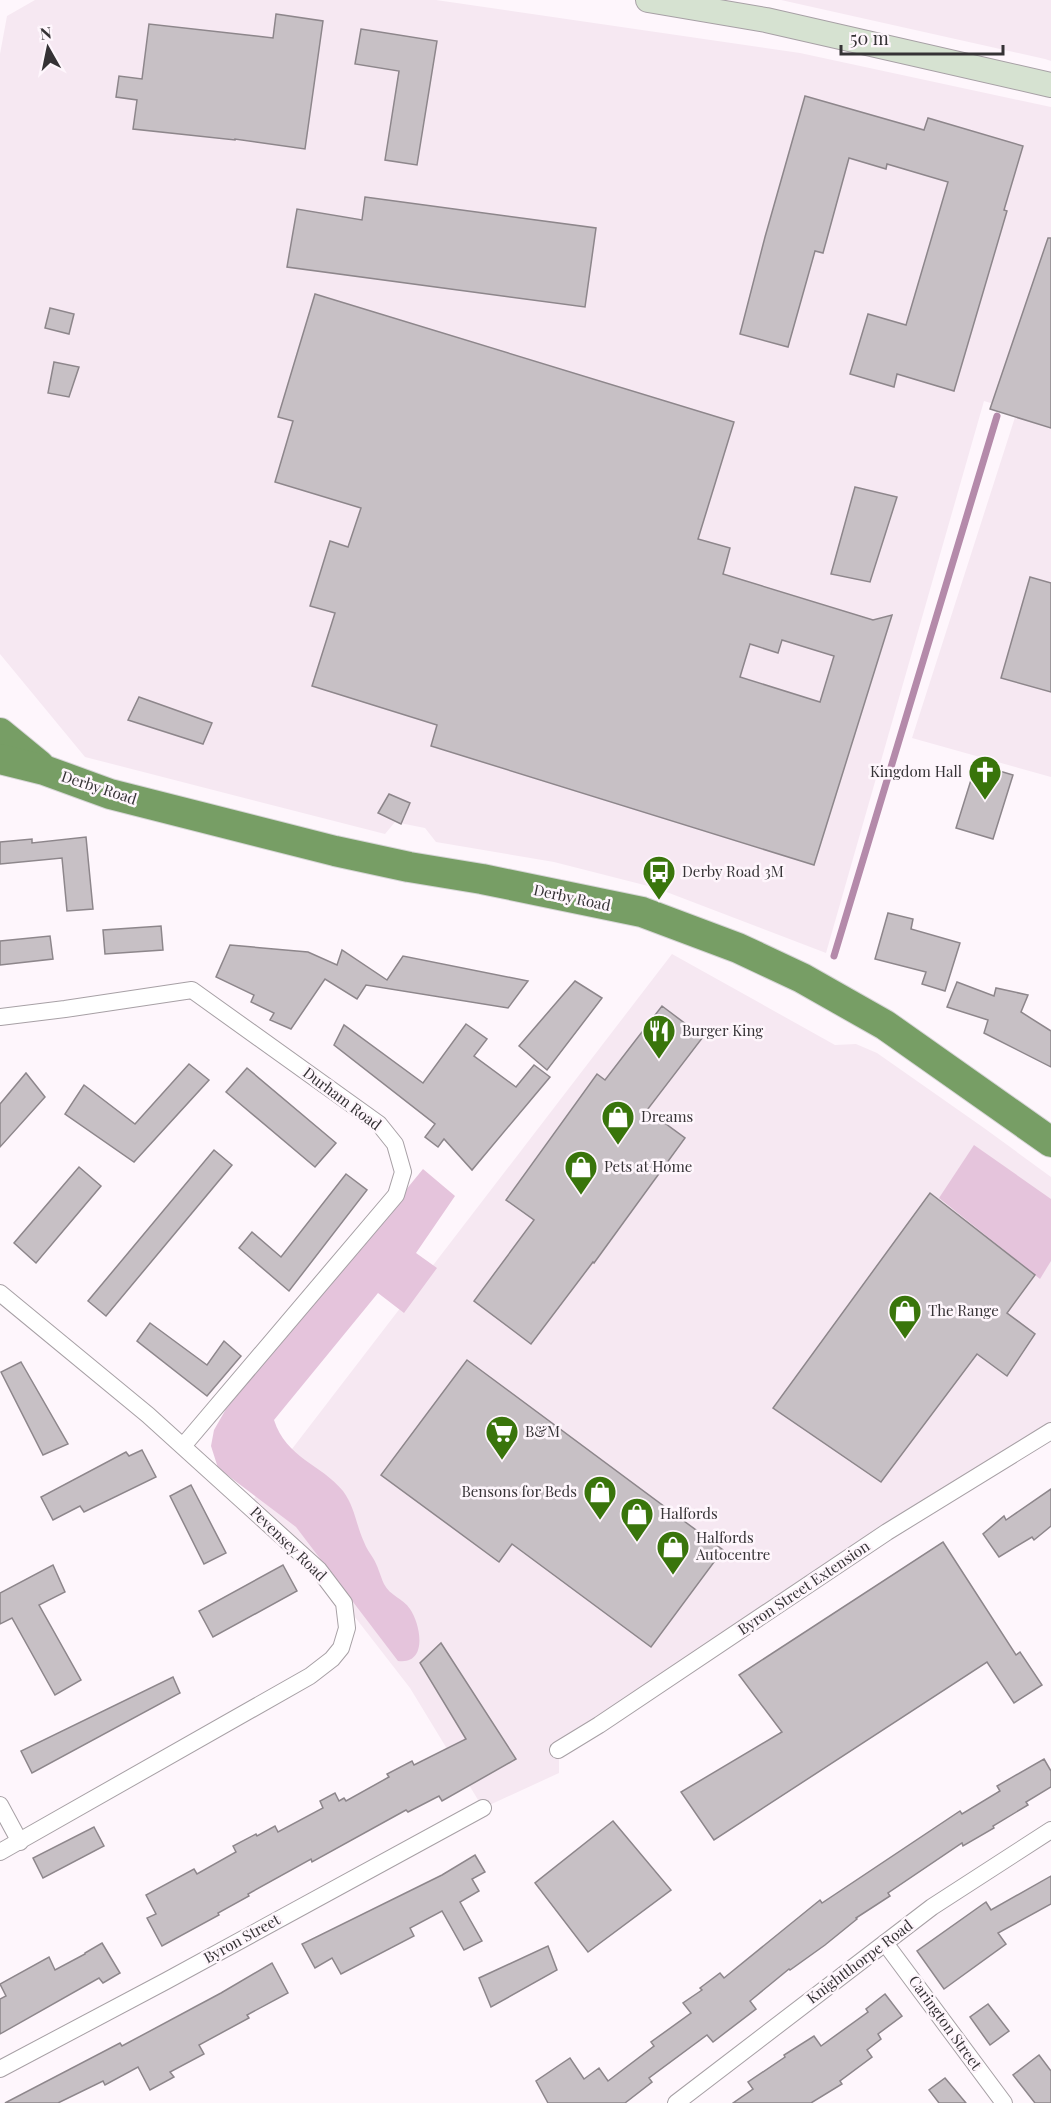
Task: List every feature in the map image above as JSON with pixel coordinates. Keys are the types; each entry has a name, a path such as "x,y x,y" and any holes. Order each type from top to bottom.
{"highway":[{"name":"Derby Road","path":"0,733 45,770"},
{"name":"Derby Road","path":"0,759 45,770 110,794 336,851 642,912 717,940 802,978 885,1025 1051,1142"}],"street":[{"path":"648,0 766,20 1051,85"},
{"name":"Durham Road","path":"0,1017 192,990 379,1124 395,1144 403,1172 396,1195 183,1446"},
{"name":"Pevensey Road","path":"0,1293 183,1446 319,1570 344,1603 347,1628 341,1648 332,1659 310,1676 0,1852"},
{"name":"Byron Street Extension","path":"558,1750 608,1720 887,1532 1051,1431"},
{"path":"0,1805 20,1842"},
{"name":"Byron Street","path":"0,2069 483,1808"},
{"name":"Knightthorpe Road","path":"676,2103 932,1907 1051,1830"},
{"name":"Carington Street","path":"885,1943 1004,2103"}],"shaded area":[{"path":"35,0 436,0 800,53 1051,107 1051,777 912,738 1017,411 984,401 826,953 656,888 554,862 436,842 425,828 395,822 385,834 85,757 0,654 0,54 7,16"},
{"path":"781,0 1051,0 1051,61 1045,59"},
{"path":"672,954 835,1045 856,1044 877,1053 1051,1177 1051,1431 559,1750 559,1773 483,1808 410,1688 344,1603 249,1505"},
{"path":"974,1145 1051,1199 1051,1261 1040,1279 939,1198"},
{"path":"423,1169 455,1196 416,1253 437,1268 404,1313 378,1293 274,1420 280,1433 295,1452 325,1474 343,1491 384,1584 407,1605 414,1616 419,1634 418,1651 408,1661 398,1661 296,1527 218,1468 211,1446 214,1430 226,1409"}],"building":[{"path":"276,14 323,21 305,149 235,139 133,129 137,100 116,97 119,76 142,79 149,24 273,38"},
{"path":"361,29 437,41 417,165 385,160 399,71 355,64"},
{"path":"805,96 924,130 928,118 1023,146 1004,210 1007,211 954,391 897,374 894,387 850,374 868,314 906,325 948,182 887,164 886,169 849,158 823,253 815,251 788,347 740,334"},
{"path":"365,197 596,228 585,307 287,267 297,209 362,220"},
{"path":"1048,238 1051,238 1051,428 990,409"},
{"path":"315,294 734,422 698,539 730,548 723,574 873,620 892,615 814,865 431,746 437,725 312,686 335,613 310,606 330,541 348,547 361,508 275,482 293,421 278,417","holes":["782,640 834,656 820,702 740,677 750,644 778,653"]},
{"path":"50,308 74,314 69,334 45,328"},
{"path":"54,362 79,367 69,397 48,393"},
{"path":"855,487 897,497 870,582 831,574"},
{"path":"1030,577 1051,583 1051,692 1001,678"},
{"path":"139,697 212,723 203,744 128,720"},
{"name":"Kingdom Hall","path":"976,764 1013,775 993,839 956,828"},
{"path":"389,794 410,803 401,824 378,813"},
{"path":"86,837 93,909 67,911 62,858 0,864 0,842 32,839 32,843"},
{"path":"888,913 913,919 911,929 960,943 945,991 922,984 926,972 875,959"},
{"path":"161,926 163,950 105,954 103,930"},
{"path":"50,936 53,959 0,965 0,941"},
{"path":"230,945 308,952 337,965 342,950 387,980 403,956 528,981 508,1008 366,985 357,999 325,979 291,1029 270,1020 274,1013 251,1002 254,995 216,977"},
{"path":"575,981 602,998 547,1070 519,1046"},
{"path":"957,982 994,996 996,988 1028,995 1021,1012 1051,1031 1051,1067 984,1033 988,1020 947,1007"},
{"path":"662,1006 703,1037 647,1110 685,1138 594,1263 531,1344 474,1301 534,1220 506,1200 597,1074 605,1080"},
{"path":"466,1024 487,1039 474,1056 516,1087 534,1065 550,1077 472,1170 444,1139 438,1147 425,1137 435,1124 334,1045 344,1025 423,1083"},
{"path":"189,1064 209,1080 134,1162 65,1114 84,1085 135,1124"},
{"path":"247,1068 336,1143 315,1167 226,1092"},
{"path":"26,1073 45,1097 0,1147 0,1104"},
{"path":"214,1150 232,1165 106,1316 88,1301"},
{"path":"79,1167 101,1186 36,1263 14,1243"},
{"path":"346,1174 367,1190 289,1291 239,1248 252,1232 281,1257"},
{"path":"930,1193 1035,1275 1007,1313 1035,1334 1007,1376 977,1354 881,1482 773,1408"},
{"path":"150,1323 207,1365 224,1341 241,1356 207,1396 137,1341"},
{"path":"467,1360 723,1550 651,1647 512,1544 499,1562 381,1475"},
{"path":"21,1362 68,1444 43,1455 1,1372"},
{"path":"142,1450 156,1477 84,1512 80,1506 53,1520 41,1497 126,1452 129,1456"},
{"path":"191,1485 226,1553 204,1564 170,1496"},
{"path":"1051,1489 1051,1526 1034,1540 1032,1537 999,1557 983,1534 1004,1516 1006,1520"},
{"path":"943,1542 1016,1655 1020,1652 1042,1685 1014,1703 987,1662 714,1840 681,1792 782,1732 739,1675"},
{"path":"53,1565 65,1592 39,1605 81,1680 55,1695 12,1618 0,1624 0,1593"},
{"path":"283,1565 297,1591 213,1637 199,1611"},
{"path":"441,1643 516,1759 442,1801 439,1796 408,1812 406,1810 312,1862 311,1859 248,1894 249,1896 218,1913 219,1915 162,1946 147,1918 156,1914 146,1895 194,1869 197,1874 236,1852 233,1846 256,1834 257,1836 275,1826 278,1832 323,1808 320,1801 335,1793 339,1801 344,1798 346,1801 389,1777 387,1774 412,1761 414,1765 466,1739 420,1663"},
{"path":"173,1677 180,1693 32,1773 21,1751"},
{"path":"1044,1759 1051,1771 1051,1787 1026,1802 1028,1805 993,1826 994,1828 963,1846 962,1843 888,1893 890,1896 856,1918 825,1945 789,1969 750,2001 756,2009 713,2042 707,2035 649,2078 652,2082 625,2103 548,2103 536,2081 570,2058 584,2079 599,2068 608,2081 654,2046 651,2042 691,2013 683,2003 702,1990 700,1988 720,1973 724,1978 820,1900 822,1903 960,1811 962,1814 1000,1791 997,1786"},
{"path":"613,1821 671,1890 588,1952 535,1883"},
{"path":"94,1827 104,1846 43,1878 33,1858"},
{"path":"475,1855 485,1872 472,1879 479,1891 460,1902 482,1941 464,1950 442,1911 410,1928 414,1936 341,1974 332,1958 315,1968 302,1944 442,1875"},
{"path":"1051,1876 1051,1904 998,1933 1006,1944 944,1989 917,1951 986,1902 991,1910"},
{"path":"102,1943 120,1973 103,1983 99,1978 0,2034 0,1999 6,1996 0,1984 49,1957 55,1970"},
{"path":"548,1946 557,1970 491,2007 479,1978"},
{"path":"272,1963 288,1993 247,2015 249,2018 199,2045 204,2054 170,2072 174,2077 150,2090 138,2067 105,2085 103,2081 58,2103 5,2103 120,2043 122,2046"},
{"path":"885,1994 902,2016 878,2034 881,2039 867,2050 872,2057 840,2081 842,2084 811,2103 733,2103 753,2089 748,2082 785,2057 784,2055 814,2036 821,2046 868,2012 866,2009"},
{"path":"988,2004 1009,2031 990,2045 970,2017"},
{"path":"1039,2055 1051,2071 1051,2103 1035,2103 1013,2075"},
{"path":"945,2078 966,2103 939,2103 929,2090"}],"waterway":[{"path":"834,956 997,416"}],"place":[{"name":"Kingdom Hall","path":"985,801"},
{"name":"Derby Road 3M","path":"659,901"},
{"name":"Burger King","path":"659,1060"},
{"name":"Dreams","path":"618,1146"},
{"name":"Pets at Home","path":"581,1196"},
{"name":"The Range","path":"905,1340"},
{"name":"B&M","path":"502,1461"},
{"name":"Bensons for Beds","path":"600,1521"},
{"name":"Halfords","path":"637,1543"},
{"name":"Halfords Autocentre","path":"673,1576"}]}
